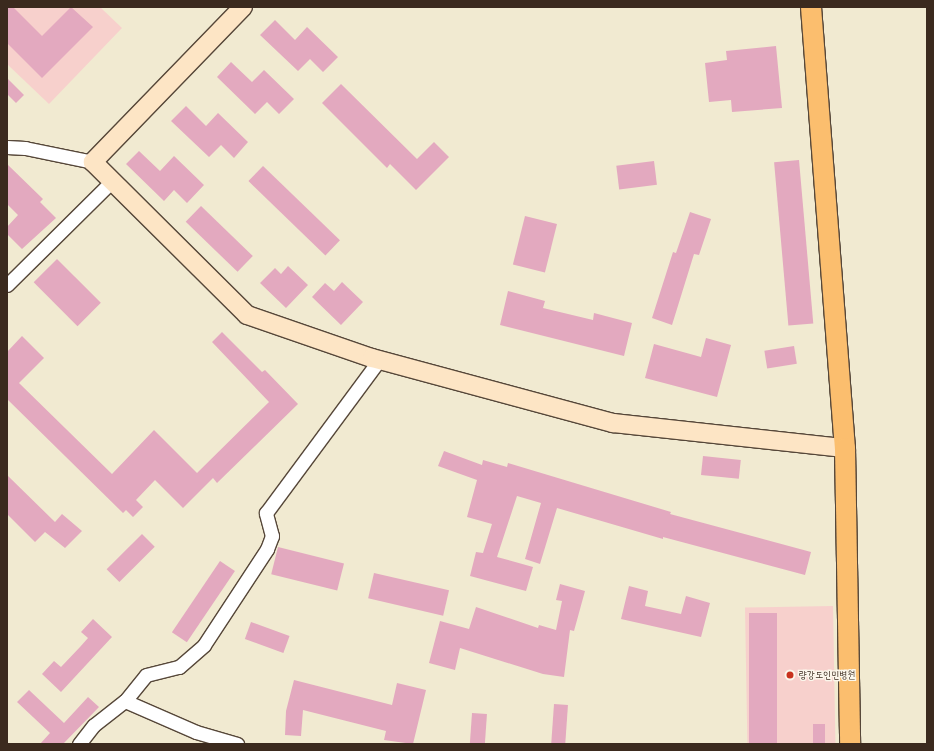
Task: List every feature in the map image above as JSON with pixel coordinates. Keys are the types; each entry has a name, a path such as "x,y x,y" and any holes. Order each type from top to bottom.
{"main road":[{"path":"243,7 93,162 247,315 380,360 613,423 845,448"},
{"path":"811,7 845,448 850,744"}],"street":[{"path":"7,148 25,148 93,162"},
{"path":"7,285 112,181"},
{"path":"80,744 94,725 125,701 146,675 178,667 204,645 267,549 272,536 266,513 380,360"},
{"path":"125,701 196,732 237,744"}],"shaded area":[{"path":"7,7 100,7 122,28 49,104 7,64"},
{"name":"량강도인민병원","path":"833,606 835,744 747,744 745,608"}],"building":[{"path":"7,7 13,7 42,36 71,7 93,27 42,78 7,43"},
{"path":"275,20 295,40 307,27 338,57 323,72 310,59 298,71 260,35"},
{"path":"776,46 782,108 732,112 731,100 709,102 705,63 727,60 726,51"},
{"path":"231,62 252,82 264,70 294,99 279,114 267,102 255,114 217,77"},
{"path":"7,78 24,95 16,103 7,94"},
{"path":"341,84 417,159 434,142 449,157 416,190 390,164 387,168 322,103"},
{"path":"186,106 206,126 218,113 248,142 234,158 221,145 209,157 171,121"},
{"path":"139,151 160,171 174,156 204,185 187,203 174,190 164,201 126,164"},
{"path":"799,160 813,323 788,326 774,162"},
{"path":"654,161 657,185 619,189 616,166"},
{"path":"7,164 43,199 40,202 56,218 22,249 7,234 7,227 18,215 7,204"},
{"path":"263,166 340,240 325,255 248,181"},
{"path":"201,206 253,256 238,272 186,222"},
{"path":"690,212 711,219 699,255 694,254 672,325 652,318 673,252 676,253"},
{"path":"525,216 557,224 545,272 513,265"},
{"path":"57,259 101,303 78,326 34,282"},
{"path":"288,266 308,285 286,308 260,283 275,268 281,274"},
{"path":"342,282 363,302 341,325 312,297 325,283 334,291"},
{"path":"508,291 545,301 543,308 593,320 594,313 632,323 624,356 500,325"},
{"path":"222,332 262,372 265,370 298,404 217,483 213,478 183,508 155,480 136,500 143,507 133,517 126,510 123,513 7,399 7,352 22,336 44,358 19,383 112,474 154,430 197,473 269,402 212,342"},
{"path":"706,338 731,345 717,397 645,378 654,344 701,357"},
{"path":"794,346 797,364 767,368 764,351"},
{"path":"444,451 482,465 483,460 507,467 508,463 671,512 670,514 811,552 805,575 663,537 663,539 557,508 540,564 525,559 541,503 517,496 497,557 533,567 526,591 470,576 476,552 483,553 492,524 467,517 477,480 438,466"},
{"path":"703,456 741,460 739,479 701,475"},
{"path":"7,475 55,522 62,514 82,531 65,548 45,532 35,542 7,514"},
{"path":"142,534 155,547 119,582 107,569"},
{"path":"278,547 344,563 337,591 271,574"},
{"path":"220,561 235,571 187,642 172,632"},
{"path":"374,573 449,590 443,616 368,598"},
{"path":"560,584 585,591 574,631 570,630 564,677 543,674 460,648 455,670 429,663 440,621 469,629 476,607 538,628 539,625 556,630 562,601 556,600"},
{"path":"629,586 648,591 645,606 681,614 686,596 710,603 701,637 621,619"},
{"path":"749,613 777,613 777,744 749,744"},
{"path":"93,619 112,637 61,692 42,674 54,661 61,667 80,647 88,638 81,632"},
{"path":"251,622 290,636 283,653 245,639"},
{"path":"294,680 392,705 397,683 426,690 413,744 384,740 386,731 303,710 301,736 285,735 286,711"},
{"path":"29,690 64,723 88,697 99,707 63,744 40,744 50,733 17,702"},
{"path":"554,704 568,705 565,744 551,744"},
{"path":"472,713 487,714 485,744 470,744"},
{"path":"813,724 825,724 825,744 813,744"}],"place":[{"name":"량강도인민병원","path":"790,675"}]}
